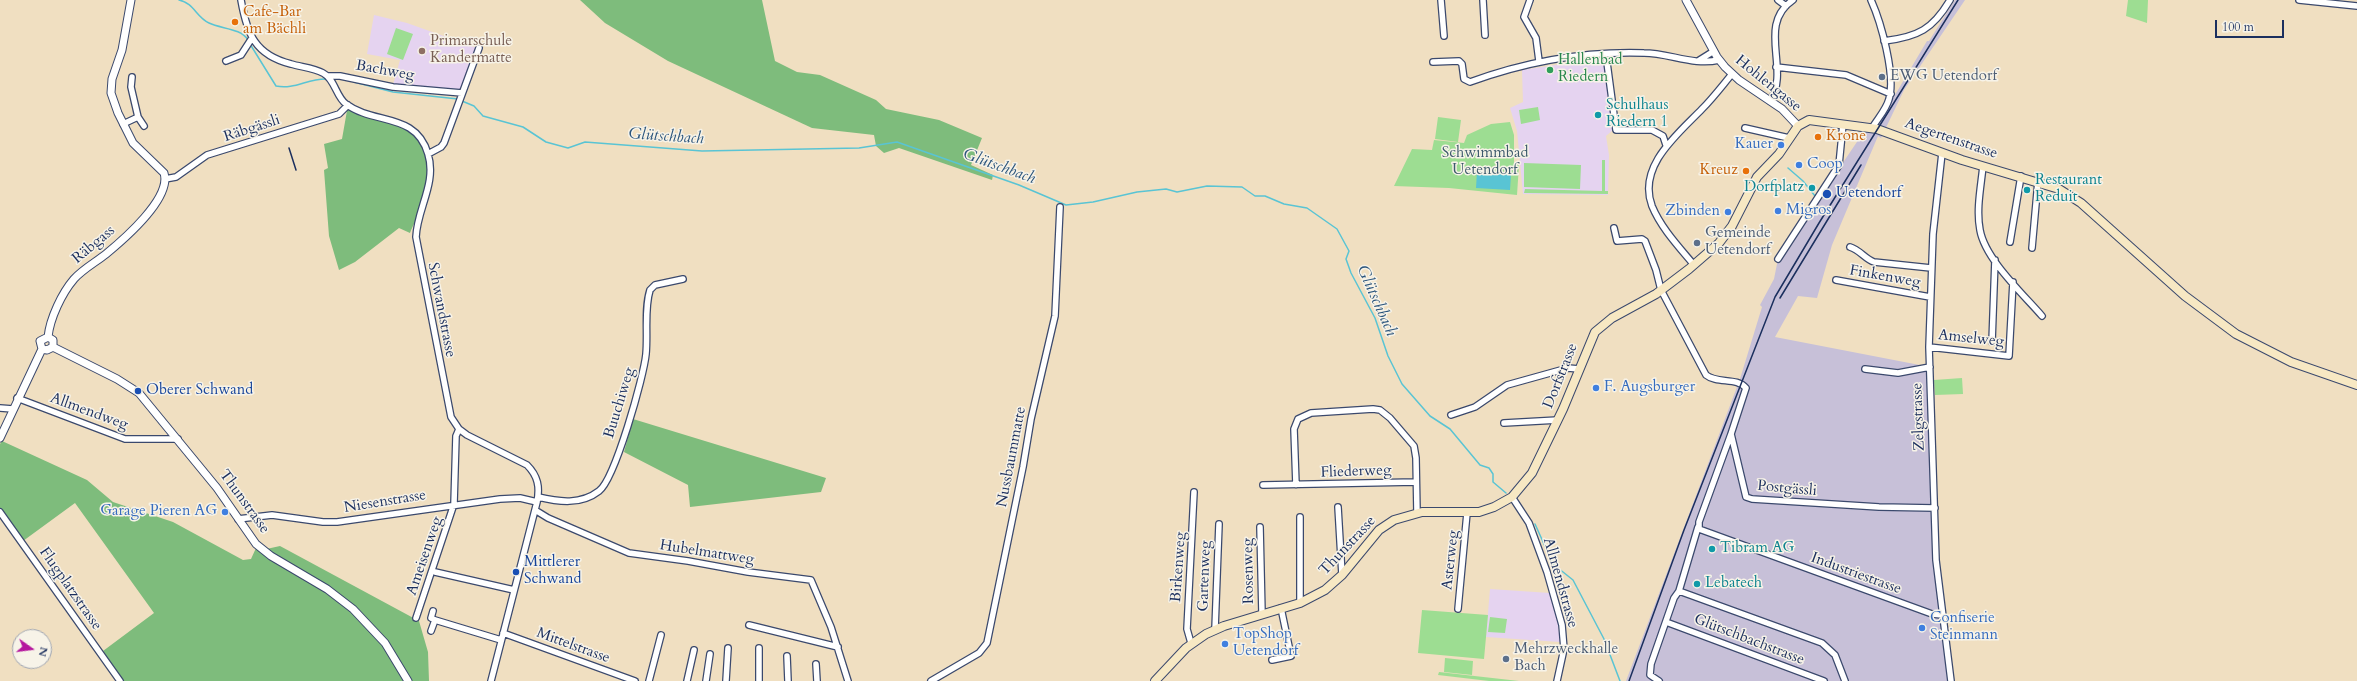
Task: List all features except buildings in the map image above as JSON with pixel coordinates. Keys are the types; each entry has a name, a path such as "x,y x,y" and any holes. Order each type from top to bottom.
{"main road":[{"path":"1798,126 1811,120 1872,128"},
{"name":"Dorfstrasse","path":"1512,497 1532,473 1558,420 1591,338 1598,329 1612,318 1661,290 1694,265 1723,238 1753,183 1779,154 1798,126"},
{"name":"Aegertenstrasse","path":"1872,128 1942,153 2038,181 2070,195 2185,296 2236,334 2286,360 2357,385"},
{"name":"Thunstrasse","path":"1155,681 1191,643 1215,629 1300,602 1322,592 1342,575 1384,526 1399,517 1417,513 1467,513 1491,508 1512,497"}],"street":[{"path":"131,0 125,36 111,86 113,100 123,124 137,148 162,170 165,179"},
{"path":"241,0 250,40 272,57 328,76 348,105"},
{"path":"1441,0 1444,36"},
{"path":"1483,0 1485,35"},
{"path":"1530,0 1524,17 1536,38 1539,62"},
{"name":"Hohlengasse","path":"1686,0 1719,60 1732,74 1782,109 1798,126"},
{"path":"1778,0 1786,6"},
{"path":"1770,101 1777,87 1774,31 1776,22 1786,6 1793,0"},
{"path":"1871,0 1884,41 1891,84 1891,94 1886,107 1872,128"},
{"path":"1884,41 1904,38 1932,25 1950,0"},
{"path":"2299,0 2357,6"},
{"path":"226,61 241,55 250,40"},
{"path":"428,154 441,147 444,143 479,48"},
{"path":"1698,61 1714,51"},
{"path":"1433,62 1459,61 1462,64 1464,80 1470,82 1509,68 1539,62 1606,55 1653,53 1706,62 1719,60"},
{"path":"1606,55 1616,130 1652,130 1664,136 1666,145"},
{"path":"1776,67 1846,75 1891,94"},
{"path":"1694,265 1663,226 1650,198 1649,190 1652,176 1666,145 1701,110 1732,74"},
{"path":"132,76 131,87 138,117 144,126"},
{"name":"Bachweg","path":"328,76 340,76 393,87 461,95"},
{"name":"Schwandstrasse","path":"348,105 408,127 419,137 428,154 429,183 416,226 416,242 451,417 459,429 471,438 527,465 537,479 537,500 535,510 491,681"},
{"name":"Räbgässli","path":"165,179 176,177 207,155 339,114 348,105"},
{"path":"123,124 138,117"},
{"path":"1778,259 1839,165 1844,124"},
{"path":"1745,128 1789,138"},
{"name":"Zelgstrasse","path":"1942,153 1937,187 1930,297 1929,346 1937,573 1951,681"},
{"name":"Amselweg","path":"1983,166 1980,230 1995,260 2042,316"},
{"path":"2010,242 2021,176"},
{"name":"Räbgass","path":"48,337 52,318 74,279 115,246 152,209 162,192 165,179"},
{"path":"2032,248 2038,181"},
{"name":"Nussbaummatte","path":"931,681 979,653 987,643 1023,467 1031,419 1055,316 1060,207"},
{"path":"1614,228 1617,241 1642,239 1645,241 1656,270 1661,290 1706,374 1712,378 1741,384 1746,388 1698,527 1679,591 1676,593 1649,670 1650,675 1659,681"},
{"path":"1850,247 1860,250 1868,259 1874,262 1932,268"},
{"name":"Amselweg","path":"1992,342 1995,260"},
{"name":"Buuchiweg","path":"537,500 568,502 596,493 603,487 619,451 645,363 650,290 655,285 683,279"},
{"name":"Finkenweg","path":"1836,280 1930,297"},
{"name":"Amselweg","path":"1929,346 2010,356 2013,282"},
{"path":"0,438 17,398 42,348 40,341 48,337 53,340 53,347 47,350 42,348"},
{"name":"Thunstrasse","path":"53,347 136,390 217,488 251,538 264,551 327,589 359,615 388,648 408,681"},
{"path":"1865,368 1898,373 1930,367"},
{"path":"1451,415 1475,406 1507,385 1568,368 1579,369"},
{"name":"Allmendweg","path":"17,398 125,439 178,439"},
{"path":"0,408 13,409"},
{"path":"1296,485 1294,429 1298,419 1311,413 1366,408 1380,410 1385,413 1414,446 1417,513"},
{"path":"1504,424 1558,420"},
{"name":"Ameisenweg","path":"416,618 454,504 456,436 459,429"},
{"name":"Postgässli","path":"1731,434 1746,497 1752,499 1879,507 1935,508"},
{"name":"Fliederweg","path":"1263,485 1416,482"},
{"name":"Birkenweg","path":"1191,643 1187,628 1194,492"},
{"name":"Allmendstrasse","path":"1512,497 1532,529 1562,625 1564,649 1557,681"},
{"name":"Niesenstrasse","path":"238,519 272,514 323,522 337,522 454,504 505,498 537,500"},
{"path":"1338,506 1342,575"},
{"name":"Hubelmattweg","path":"535,510 548,518 629,553 688,561 748,572 811,580 838,647"},
{"name":"Flugplatzstrasse","path":"0,512 120,681"},
{"name":"Asterweg","path":"1458,609 1467,513"},
{"path":"1300,517 1300,602"},
{"name":"Gartenweg","path":"1215,629 1220,524"},
{"name":"Rosenweg","path":"1260,527 1262,614"},
{"name":"Industriestrasse","path":"1698,527 1701,530 1932,614 1942,615"},
{"path":"435,572 514,590"},
{"name":"Glütschbachstrasse","path":"1679,591 1822,643 1835,655 1845,681"},
{"path":"1272,660 1291,656 1281,608"},
{"path":"433,611 431,618 435,620 502,640"},
{"path":"431,631 435,620"},
{"name":"Glütschbachstrasse","path":"1666,622 1824,681"},
{"path":"750,624 838,647 848,681"},
{"name":"Mittelstrasse","path":"503,633 635,681"},
{"path":"649,681 661,635"},
{"path":"726,681 728,648"},
{"path":"759,648 759,681"},
{"path":"687,681 694,650"},
{"path":"706,681 710,654"},
{"path":"787,656 788,681"},
{"path":"816,664 817,681"}],"shaded area":[{"path":"1955,0 1965,0 1904,90 1881,138 1878,136 1832,245 1817,298 1798,296 1775,337 1930,367 1936,560 1951,681 1626,681 1740,379 1762,307 1760,305 1774,279 1778,259 1867,127 1876,127 1927,41 1929,41"},
{"name":"Primarschule Kandermatte","path":"374,15 407,23 477,48 459,92 393,85 400,60 367,54"},
{"path":"1603,58 1613,130 1606,136 1609,155 1608,195 1523,194 1517,131 1510,108 1523,102 1522,70"},
{"path":"1490,589 1550,593 1558,623 1560,642 1486,637"}],"green space":[{"path":"580,0 762,0 775,61 797,72 820,75 876,100 886,109 939,120 982,138 971,165 993,175 992,180 899,148 884,153 876,146 874,135 812,128 668,61 605,23"},
{"path":"2128,0 2148,0 2147,23 2126,16"},
{"path":"396,28 413,34 403,60 387,54"},
{"path":"348,105 402,124 408,127 419,137 425,149 428,163 428,178 421,207 410,233 399,228 355,262 339,270 329,236 324,170 328,168 324,144 342,139"},
{"path":"1538,107 1540,120 1521,124 1519,110"},
{"path":"1438,117 1461,120 1458,142 1435,139"},
{"name":"Schwimmbad Uetendorf","path":"1510,122 1514,135 1514,164 1519,165 1517,195 1449,188 1394,186 1412,149 1432,150 1434,140 1464,143 1467,135 1491,124"},
{"path":"1602,160 1605,160 1605,191 1608,191 1608,194 1524,193 1525,189 1602,191"},
{"path":"1524,163 1581,165 1580,189 1524,187"},
{"path":"1962,378 1963,394 1935,395 1934,380"},
{"path":"633,419 826,478 821,492 690,507 688,485 624,452"},
{"path":"2,441 87,480 113,502 173,522 243,560 251,559 256,548 262,550 280,546 419,621 428,652 429,681 123,681 103,651 154,613 75,503 23,541 0,508 0,444"},
{"path":"1422,610 1488,615 1484,659 1418,653"},
{"path":"1490,617 1507,619 1505,633 1488,632"},
{"path":"1445,658 1473,661 1472,675 1444,672"},
{"path":"1439,672 1519,681 1489,681 1438,675"}],"water":[{"path":"1477,171 1511,174 1510,190 1476,188"}],"waterway":[{"name":"Glütschbach","path":"179,0 192,7 209,23 241,33 248,40"},
{"name":"Glütschbach","path":"250,44 276,86 283,87 314,80 327,79"},
{"name":"Glütschbach","path":"335,79 343,79"},
{"name":"Glütschbach","path":"354,82 393,92 458,99"},
{"name":"Glütschbach","path":"462,101 474,106 483,116 523,127 546,142 568,148 585,142 702,151 859,148 897,142 1019,185 1066,205 1093,202 1137,192 1166,189 1177,192 1207,186 1242,187 1255,196 1265,196 1284,204 1307,208 1337,229 1349,251 1346,259 1351,273 1375,318 1388,356 1402,384 1430,416 1450,429 1480,465 1489,468 1493,474 1493,482 1506,493"},
{"path":"1788,168 1803,181 1815,196"},
{"name":"Glütschbach","path":"1535,524 1553,564 1573,580 1604,639 1620,681"}],"railway":[{"path":"1629,681 1684,530 1775,297 1819,223 1958,0"},
{"path":"289,148 296,170"},
{"path":"1780,298 1861,165"}],"place":[{"name":"Cafe-Bar am Bächli","path":"235,22"},
{"name":"Primarschule Kandermatte","path":"422,51"},
{"name":"Hallenbad Riedern","path":"1550,70"},
{"name":"EWG Uetendorf","path":"1882,77"},
{"name":"Schulhaus Riedern 1","path":"1598,115"},
{"name":"Krone","path":"1818,137"},
{"name":"Kauer","path":"1781,145"},
{"name":"Coop","path":"1799,165"},
{"name":"Kreuz","path":"1746,171"},
{"name":"Dorfplatz","path":"1812,188"},
{"name":"Restaurant Reduit","path":"2027,190"},
{"name":"Uetendorf","path":"1827,194"},
{"name":"Migros","path":"1778,211"},
{"name":"Zbinden","path":"1728,212"},
{"name":"Gemeinde Uetendorf","path":"1697,243"},
{"name":"F. Augsburger","path":"1596,388"},
{"name":"Oberer Schwand","path":"138,391"},
{"name":"Garage Pieren AG","path":"225,512"},
{"name":"Tibram AG","path":"1712,549"},
{"name":"Mittlerer Schwand","path":"516,572"},
{"name":"Lebatech","path":"1697,584"},
{"name":"Confiserie Steinmann","path":"1922,628"},
{"name":"TopShop Uetendorf","path":"1225,644"},
{"name":"Mehrzweckhalle Bach","path":"1506,659"}]}
